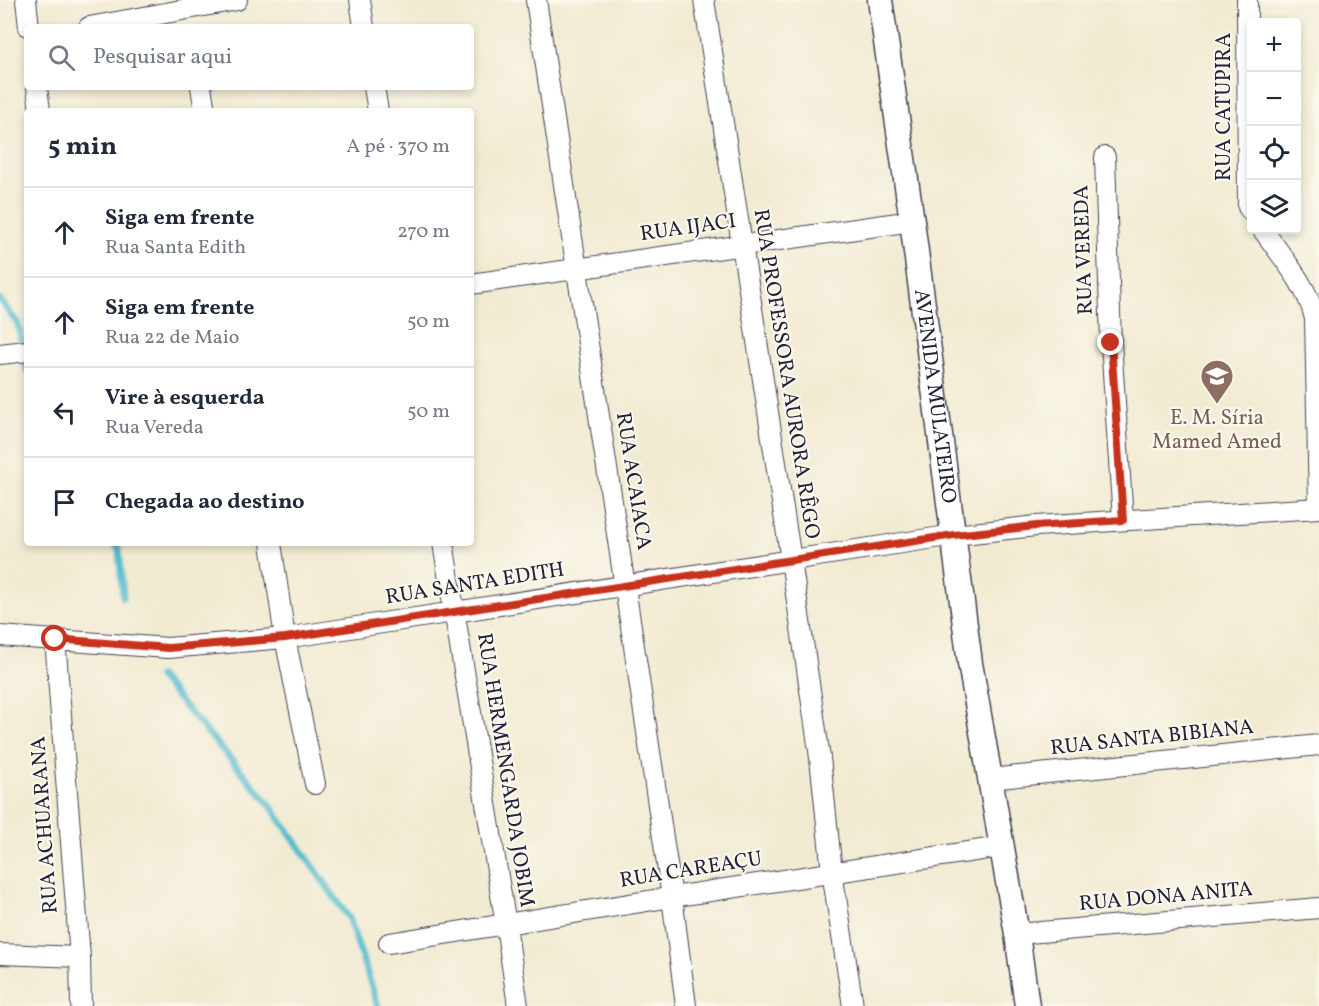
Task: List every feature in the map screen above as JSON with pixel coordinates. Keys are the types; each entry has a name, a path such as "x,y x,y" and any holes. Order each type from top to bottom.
{"street":[{"path":"26,0 29,24"},
{"path":"109,24 189,12 237,0"},
{"path":"360,0 364,24"},
{"name":"RUA ACAIACA","path":"536,0 672,897 686,1006"},
{"name":"RUA PROFESSORA AURORA RÊGO","path":"704,0 791,560 820,758 832,872 854,1006"},
{"name":"AVENIDA MULATEIRO","path":"880,0 912,221 970,663 1017,934 1027,1006"},
{"name":"RUA CATUPIRA","path":"1247,0 1248,180"},
{"path":"36,90 40,108"},
{"path":"202,90 204,108"},
{"path":"374,90 378,108"},
{"name":"RUA VEREDA","path":"1105,157 1111,343 1123,520"},
{"name":"RUA IJACI","path":"474,284 912,221"},
{"path":"1266,234 1305,291 1315,319 1319,507"},
{"path":"0,354 24,351"},
{"name":"RUA SANTA EDITH","path":"0,636 168,648 285,638 454,610 954,535 1036,526 1319,507"},
{"path":"272,546 285,638 315,784"},
{"name":"RUA HERMENGARDA JOBIM","path":"443,546 518,1006"},
{"name":"RUA ACHUARANA","path":"55,639 80,957 81,1006"},
{"name":"RUA SANTA BIBIANA","path":"990,779 1319,745"},
{"name":"RUA CAREAÇU","path":"389,943 1001,847"},
{"name":"RUA DONA ANITA","path":"1017,934 1319,908"},
{"path":"0,954 80,957"}],"waterway":[{"path":"0,300 18,324 24,355"},
{"path":"116,546 119,549 123,597"},
{"path":"159,677 268,802 349,918 378,1006"}],"place":[{"name":"E. M. Síria Mamed Amed","path":"1217,405"}],"route":[{"path":"55,639 168,648 285,638 454,610 954,535 1123,520 1111,343"}]}
